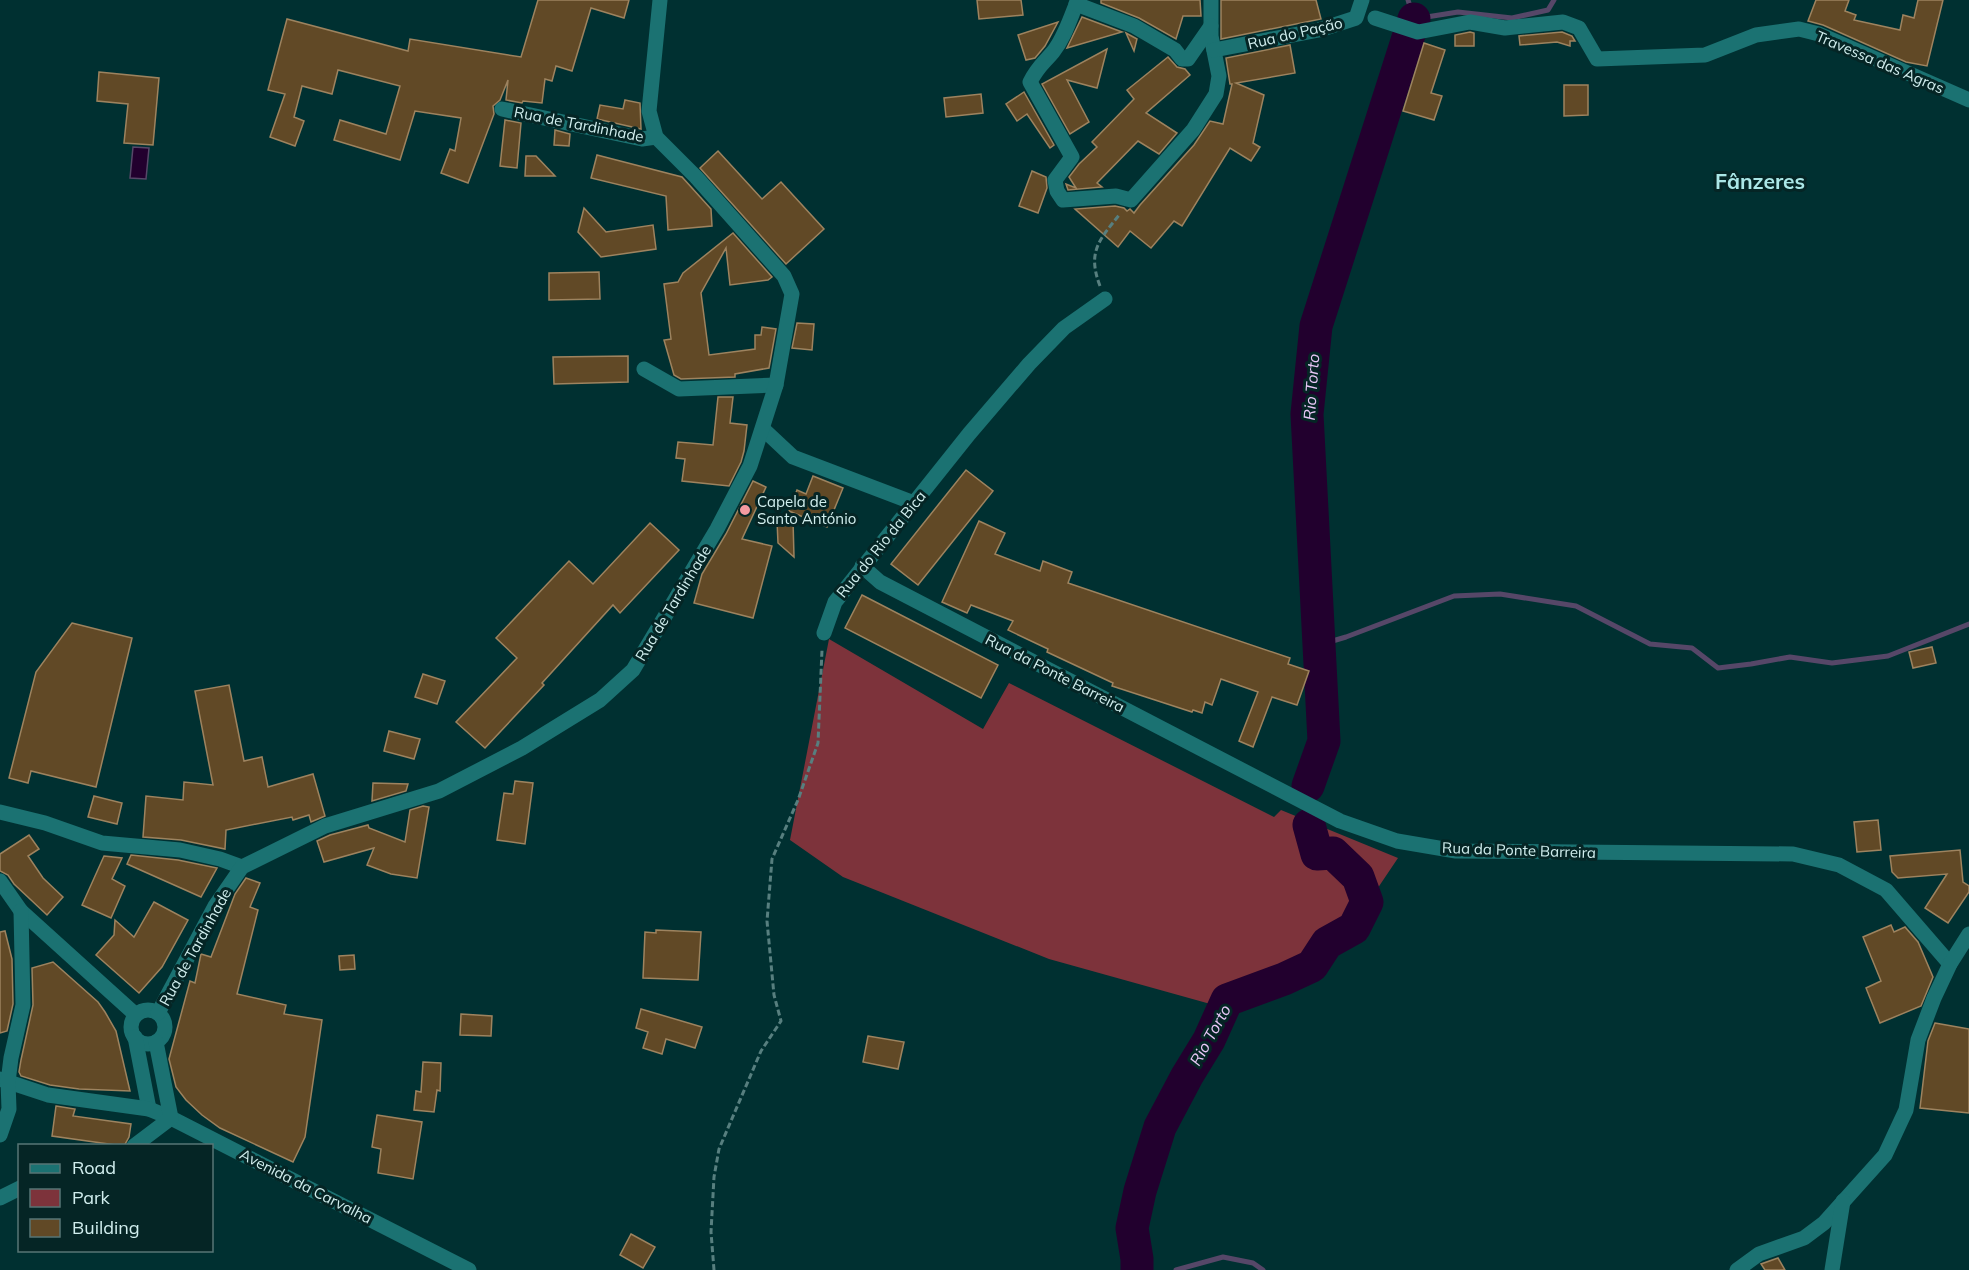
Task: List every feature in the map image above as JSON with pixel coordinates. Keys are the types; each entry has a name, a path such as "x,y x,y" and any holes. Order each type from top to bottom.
{"street":[{"name":"Rua de Tardinhade","path":"158,1013 215,906 242,867 325,826 439,791 522,748 600,700 633,670 717,529 750,466 776,385 792,294 784,276 696,177 656,137 649,111 660,0"},
{"path":"1211,0 1211,26 1219,76 1216,94 1193,130 1131,200 1116,196 1063,200 1057,191 1055,180 1072,157 1030,82 1036,69 1054,51 1066,31 1077,2 1134,26 1175,50 1182,58 1188,58 1211,26"},
{"name":"Rua do Pação","path":"1214,50 1319,30 1356,18 1362,0"},
{"name":"Travessa das Agras","path":"1375,18 1418,32 1470,22 1505,28 1563,22 1580,28 1597,59 1705,55 1756,35 1799,29 1819,34 1969,100"},
{"name":"Rua de Tardinhade","path":"502,109 642,139 656,137"},
{"name":"Rua do Rio da Bica","path":"824,633 835,602 969,434 1029,364 1064,328 1105,299"},
{"path":"644,369 679,390 776,385"},
{"path":"763,429 793,457 914,503"},
{"name":"Rua da Ponte Barreira","path":"862,566 880,582 1340,821 1397,841 1456,851 1793,854 1839,865 1886,890 1950,964"},
{"path":"0,812 45,823 102,843 180,850 220,859 242,867"},
{"path":"0,881 21,911 136,1016"},
{"path":"0,1136 9,1109 4,1081 23,1005 21,911"},
{"path":"1737,1270 1759,1254 1804,1238 1824,1223 1885,1155 1906,1110 1918,1040 1950,964 1969,934"},
{"path":"135,1037 145,1043 156,1042 164,1034 165,1022 158,1013 149,1010 140,1012 132,1026 149,1109"},
{"path":"137,1144 171,1118 156,1042"},
{"name":"Avenida da Carvalha","path":"4,1081 48,1095 149,1109 171,1118 469,1270"},
{"path":"0,1198 18,1189"},
{"path":"1832,1270 1843,1202"}],"path":[{"path":"1105,299 1094,270 1096,248 1131,200"},
{"path":"714,1270 711,1232 718,1149 761,1051 781,1021 774,995 767,921 772,859 798,800 818,743 820,665 824,633"}],"green space":[{"path":"829,639 983,729 1009,683 1274,817 1281,810 1398,858 1363,910 1262,988 1217,998 1214,1005 1049,959 843,877 790,840"}],"shaded area":[{"path":"133,147 149,148 146,179 130,178"}],"building":[{"path":"538,0 629,0 624,18 591,8 572,71 556,66 552,81 545,79 542,103 506,100 508,80 500,100 493,106 494,114 468,183 441,173 450,149 455,151 461,118 415,111 400,160 334,140 340,120 386,134 400,86 338,70 332,94 302,86 294,117 304,121 295,146 270,137 285,94 268,90 287,19 408,51 410,39 521,57"},
{"path":"977,0 1021,0 1023,15 979,19"},
{"path":"1101,0 1200,0 1201,16 1183,16 1176,39 1139,18 1101,3"},
{"path":"1221,0 1316,0 1321,19 1221,39"},
{"path":"1816,0 1849,0 1845,11 1856,15 1854,20 1900,30 1903,15 1914,18 1918,0 1943,0 1927,66 1906,62 1823,25 1808,21"},
{"path":"1082,17 1122,32 1067,48"},
{"path":"1058,22 1045,46 1035,58 1026,60 1018,35"},
{"path":"1562,32 1572,36 1575,41 1570,41 1570,46 1557,42 1520,45 1519,36"},
{"path":"1126,33 1137,39 1134,51"},
{"path":"1474,33 1474,46 1455,46 1455,35"},
{"path":"1424,43 1445,50 1431,93 1442,96 1434,120 1403,111"},
{"path":"1290,45 1295,73 1236,83 1264,95 1253,143 1260,147 1251,161 1230,148 1182,226 1174,221 1151,248 1130,231 1118,247 1075,209 1115,206 1127,211 1130,209 1134,213 1194,145 1210,121 1223,124 1232,84 1230,84 1226,58"},
{"path":"1107,49 1097,88 1067,80 1089,122 1070,134 1042,84"},
{"path":"1168,57 1177,67 1185,69 1190,75 1146,113 1177,133 1159,154 1138,141 1097,183 1102,187 1068,190 1066,184 1076,188 1069,177 1097,147 1092,142 1134,99 1127,90"},
{"path":"99,72 159,78 153,145 124,143 128,104 97,101"},
{"path":"1564,85 1588,85 1588,115 1564,116"},
{"path":"1024,92 1054,145 1050,148 1027,114 1017,121 1006,104"},
{"path":"981,94 983,113 946,117 944,98"},
{"path":"625,100 640,103 641,129 597,119 600,105 623,109"},
{"path":"505,120 521,123 517,168 500,166"},
{"path":"555,130 570,134 569,146 554,145"},
{"path":"718,151 762,199 781,182 824,229 786,264 700,168"},
{"path":"597,155 682,177 711,209 712,226 668,230 666,196 591,178"},
{"path":"526,156 536,156 555,176 525,176"},
{"path":"1032,171 1046,177 1047,188 1038,213 1019,206"},
{"path":"584,208 606,232 653,225 656,249 601,257 578,232"},
{"path":"733,233 772,277 768,280 730,285 726,248 701,293 709,355 755,349 755,335 761,335 762,327 776,329 769,368 735,374 735,377 681,379 674,375 664,340 671,339 664,284 678,282 683,273"},
{"path":"599,272 600,299 549,300 549,273"},
{"path":"797,323 814,324 812,350 792,348"},
{"path":"628,356 628,382 554,384 553,357"},
{"path":"718,397 733,397 730,423 747,425 741,462 729,486 682,481 685,459 676,458 678,442 713,445"},
{"path":"966,470 993,491 918,585 891,564"},
{"path":"813,476 843,488 827,527 789,511 797,490 806,494"},
{"path":"753,481 766,487 742,539 772,546 753,618 694,603 702,574 726,534"},
{"path":"793,520 794,557 778,543 777,521"},
{"path":"979,521 1005,533 995,554 1040,571 1043,561 1072,572 1068,583 1290,658 1288,664 1309,671 1297,705 1272,697 1253,747 1239,741 1258,692 1221,679 1212,705 1205,702 1202,713 1193,710 1192,712 1112,686 1113,683 1047,652 1048,649 1008,630 1013,621 971,605 967,613 942,602"},
{"path":"650,523 679,550 620,613 613,605 542,683 544,685 485,748 456,722 517,658 496,638 569,561 593,584"},
{"path":"862,595 998,665 981,698 845,628"},
{"path":"72,623 132,638 96,787 31,771 28,783 9,778 36,672"},
{"path":"1932,647 1936,663 1913,668 1909,652"},
{"path":"423,674 445,681 437,704 415,697"},
{"path":"229,685 244,761 262,757 268,787 313,774 325,816 311,822 309,815 293,820 292,817 226,830 225,849 181,840 143,837 146,796 183,800 184,782 213,785 195,691"},
{"path":"389,731 420,739 414,759 384,751"},
{"path":"515,781 533,783 525,844 497,840 504,793 513,794"},
{"path":"373,783 408,784 406,791 372,801"},
{"path":"94,796 122,803 117,824 88,817"},
{"path":"423,806 429,807 417,878 391,874 367,865 374,848 324,862 317,841 330,835 368,825 369,828 405,842 410,810"},
{"path":"1878,820 1881,850 1857,852 1854,822"},
{"path":"29,835 39,849 28,856 43,878 63,897 47,915 14,884 8,875 0,871 0,854"},
{"path":"1960,850 1963,882 1969,886 1969,892 1948,923 1925,908 1947,874 1898,878 1892,872 1890,856"},
{"path":"131,855 178,860 217,868 201,897 127,864"},
{"path":"104,856 122,858 112,879 125,886 111,918 82,905"},
{"path":"246,878 260,883 250,907 258,910 237,994 286,1005 284,1014 322,1020 305,1137 293,1162 220,1128 202,1115 176,1087 169,1059 190,981 195,983 201,954 211,957 235,894"},
{"path":"154,902 188,920 162,967 139,993 96,955 114,935 115,920 134,937"},
{"path":"1891,925 1894,932 1905,927 1918,942 1933,977 1921,1006 1880,1023 1866,988 1881,981 1863,937"},
{"path":"656,930 701,932 698,980 643,978 645,932 656,933"},
{"path":"5,931 12,959 13,1004 7,1031 0,1033 0,932"},
{"path":"354,955 355,969 340,970 339,956"},
{"path":"53,962 98,1002 105,1012 116,1031 130,1091 79,1089 50,1085 21,1076 19,1072 21,1060 33,1005 32,968"},
{"path":"641,1009 702,1027 695,1048 666,1039 662,1054 643,1048 648,1032 636,1028"},
{"path":"461,1014 492,1016 491,1036 460,1035"},
{"path":"1935,1023 1969,1029 1969,1113 1920,1108 1928,1041"},
{"path":"868,1036 904,1042 898,1069 863,1062"},
{"path":"423,1062 441,1063 440,1091 437,1090 434,1112 414,1110 416,1091 421,1092"},
{"path":"56,1106 75,1109 73,1116 131,1124 125,1144 52,1136"},
{"path":"377,1115 422,1122 413,1179 378,1173 381,1149 372,1147"},
{"path":"631,1234 655,1247 643,1268 620,1255"},
{"path":"1778,1258 1785,1270 1765,1270 1761,1264"}],"waterway":[{"path":"1408,0 1414,19 1458,12 1512,18 1548,10 1554,0"},
{"name":"Rio Torto","path":"1308,786 1324,741 1307,414 1316,326 1414,19"},
{"path":"1319,645 1454,596 1500,594 1576,606 1650,644 1692,648 1718,668 1790,657 1832,663 1888,656 1969,624"},
{"name":"Rio Torto","path":"1137,1270 1132,1228 1140,1191 1160,1127 1209,1040 1227,1000 1312,966 1327,943 1354,928 1367,902 1358,877 1333,853 1317,854 1309,825"},
{"path":"1176,1270 1223,1257 1253,1263 1263,1270"}],"place":[{"name":"Capela de Santo António","path":"745,510"}],"district":[{"name":"Fânzeres","path":"1760,181"}]}
